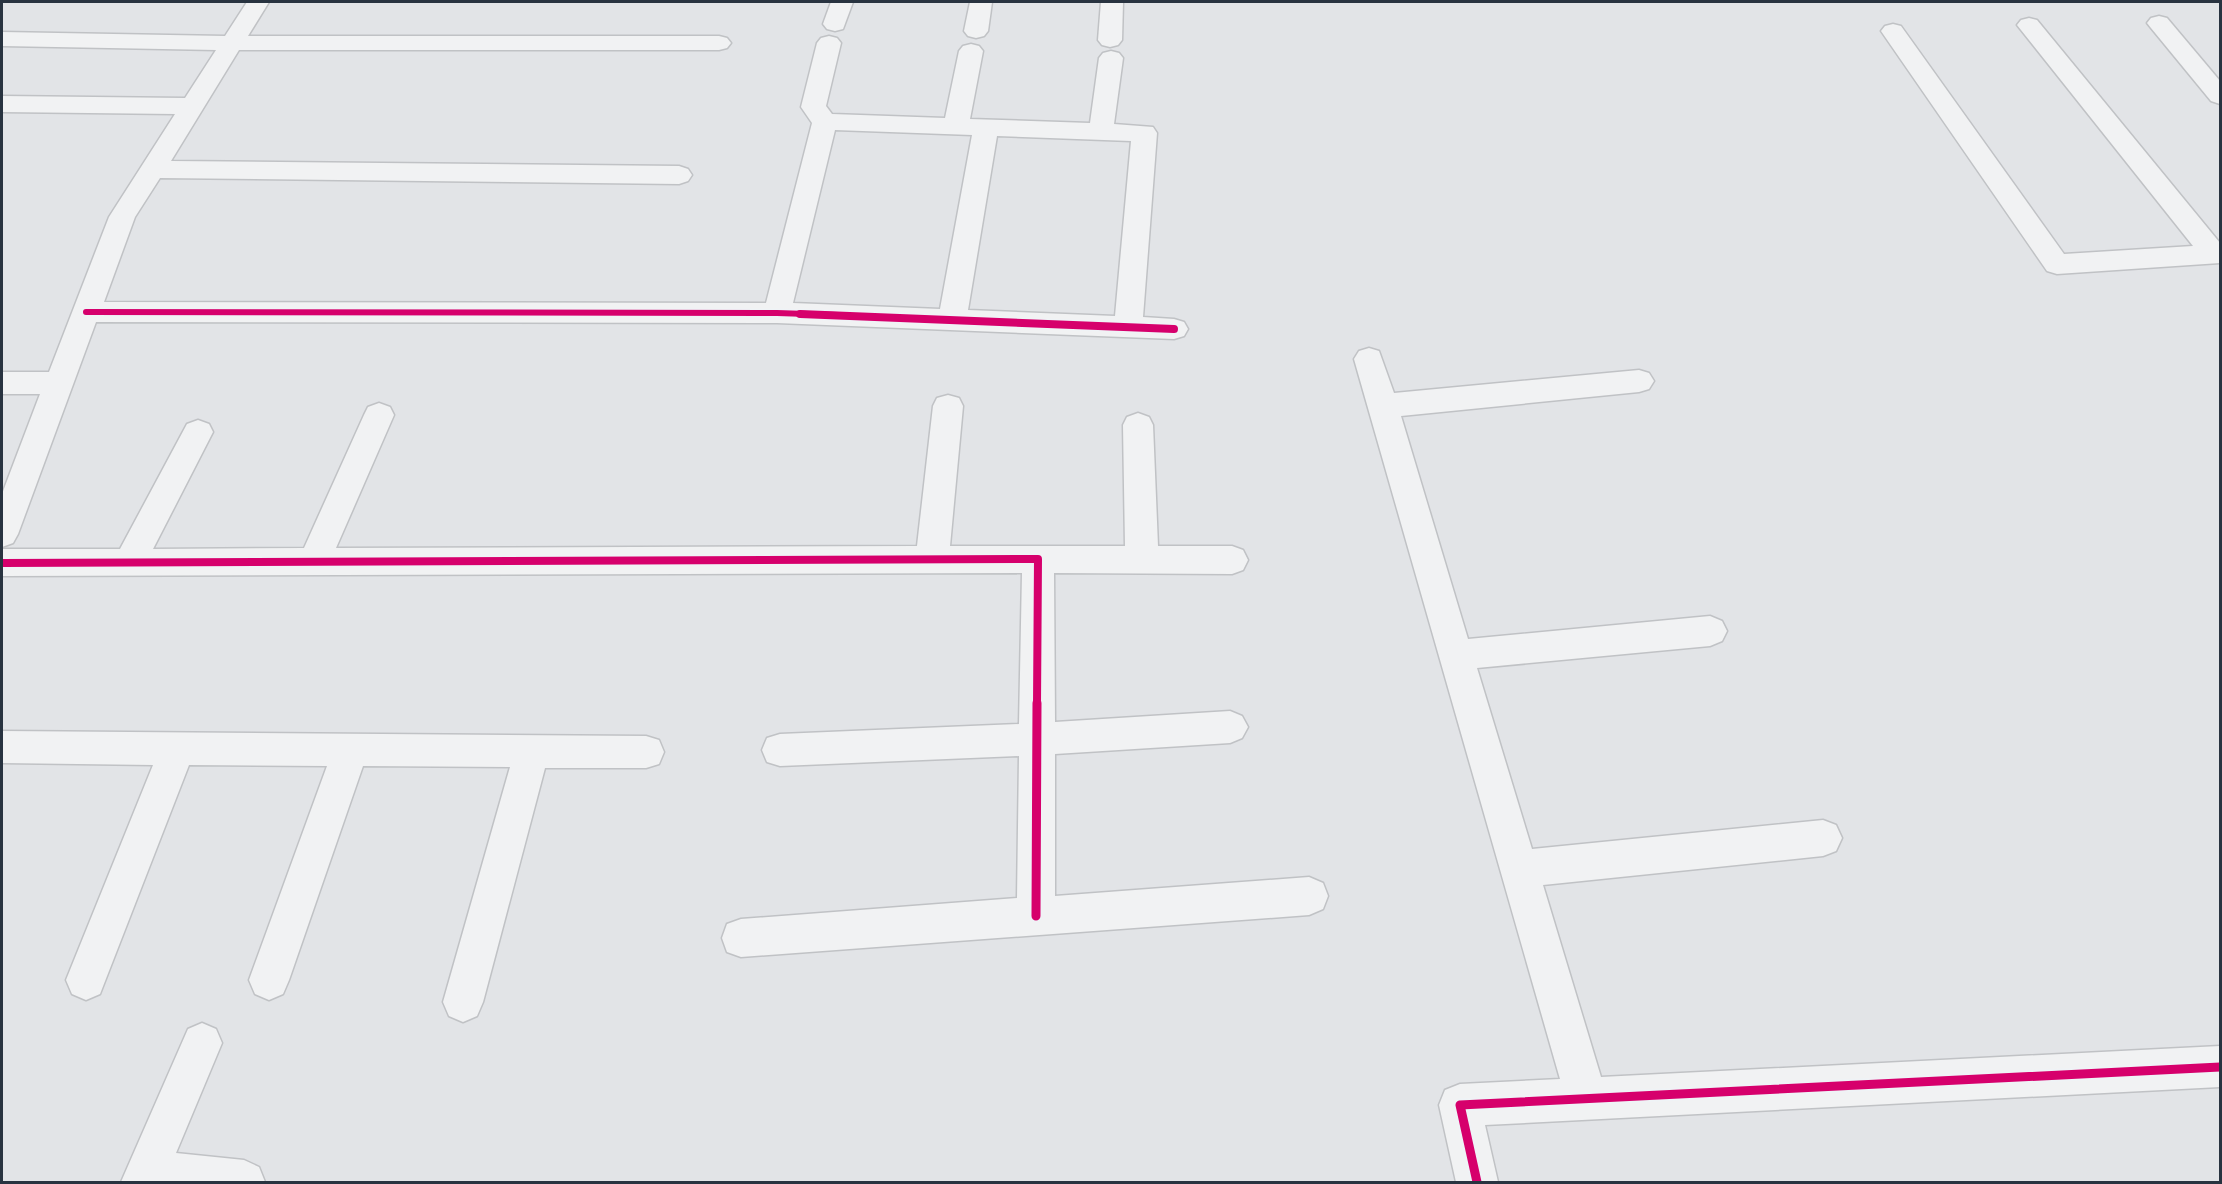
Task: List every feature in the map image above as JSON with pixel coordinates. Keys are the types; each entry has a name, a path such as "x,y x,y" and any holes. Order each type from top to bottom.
{"street":[{"path":"2,534 122,217 258,2"},
{"path":"842,2 814,96 813,107 825,122 1144,133 1128,327"},
{"path":"956,126 981,2"},
{"path":"1101,131 1110,49 1112,2"},
{"path":"2159,23 2220,96"},
{"path":"2029,25 2217,254"},
{"path":"1893,31 2057,264 2217,254"},
{"path":"2,39 232,43 719,43"},
{"path":"2,104 192,106"},
{"path":"777,313 825,122"},
{"path":"952,320 986,128"},
{"path":"153,169 678,175"},
{"path":"86,312 777,313 1174,329"},
{"path":"1369,359 1587,1099"},
{"path":"1382,405 1639,381"},
{"path":"2,383 59,383"},
{"path":"932,560 948,406"},
{"path":"315,562 379,415"},
{"path":"1138,425 1142,560"},
{"path":"129,563 198,432"},
{"path":"1036,916 1038,559"},
{"path":"2,563 1232,560"},
{"path":"1455,655 1710,631"},
{"path":"780,750 1230,728"},
{"path":"2,747 646,752"},
{"path":"86,980 178,748"},
{"path":"269,980 351,750"},
{"path":"463,1002 532,751"},
{"path":"1519,869 1823,838"},
{"path":"741,938 1309,896"},
{"path":"202,1043 145,1177 244,1182"},
{"path":"1477,1182 1460,1106 2220,1067"}],"cycle path":[{"path":"86,312 777,313 1174,329"},
{"path":"2,563 1038,559 1036,916"},
{"path":"1477,1182 1460,1105 2220,1067"}]}
